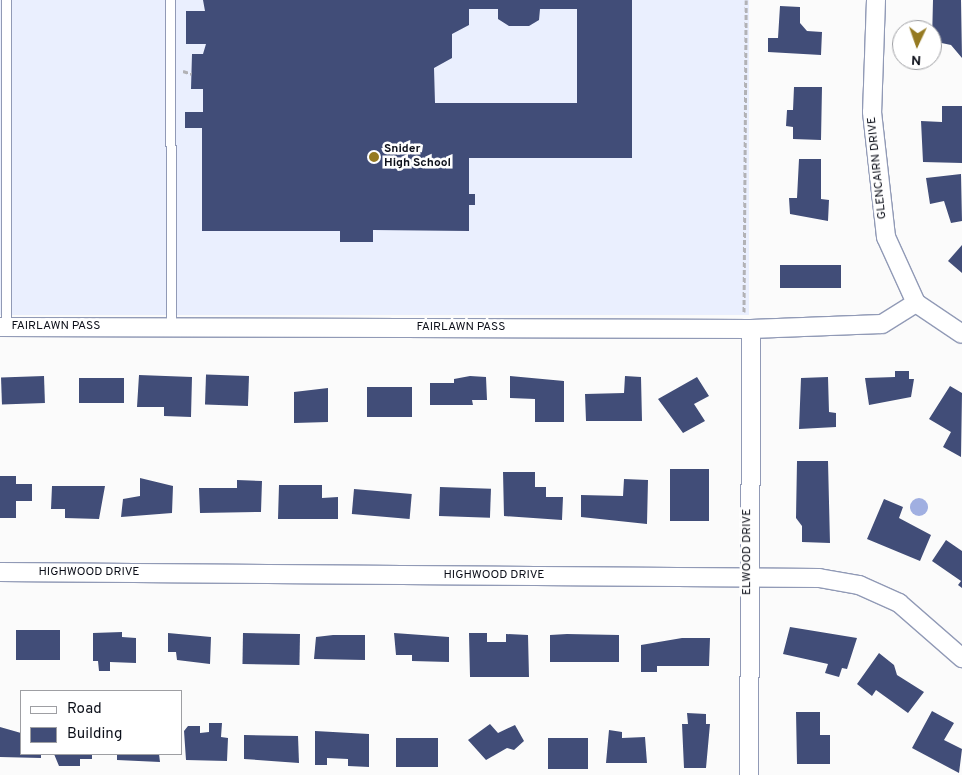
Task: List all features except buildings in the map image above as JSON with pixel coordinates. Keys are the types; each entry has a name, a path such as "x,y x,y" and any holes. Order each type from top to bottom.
{"street":[{"name":"GLENCAIRN DRIVE","path":"876,0 871,72 878,190 886,237 916,303"},
{"name":"FAIRLAWN PASS","path":"3,327 751,329 882,324 916,303"},
{"path":"916,303 962,334"},
{"name":"ELWOOD DRIVE","path":"749,775 748,578 751,329"},
{"name":"HIGHWOOD DRIVE","path":"0,572 819,578 859,585 899,603 962,658"}],"lane":[{"path":"3,327 6,0"},
{"path":"170,0 171,328"}],"path":[{"path":"744,312 746,0"}],"shaded area":[{"name":"Snider High School","path":"0,0 749,0 749,315 0,315"}],"water":[{"path":"915,498 923,498 928,503 926,514 915,516 910,511 910,503"}],"place":[{"name":"Snider High School","path":"374,157"}]}
